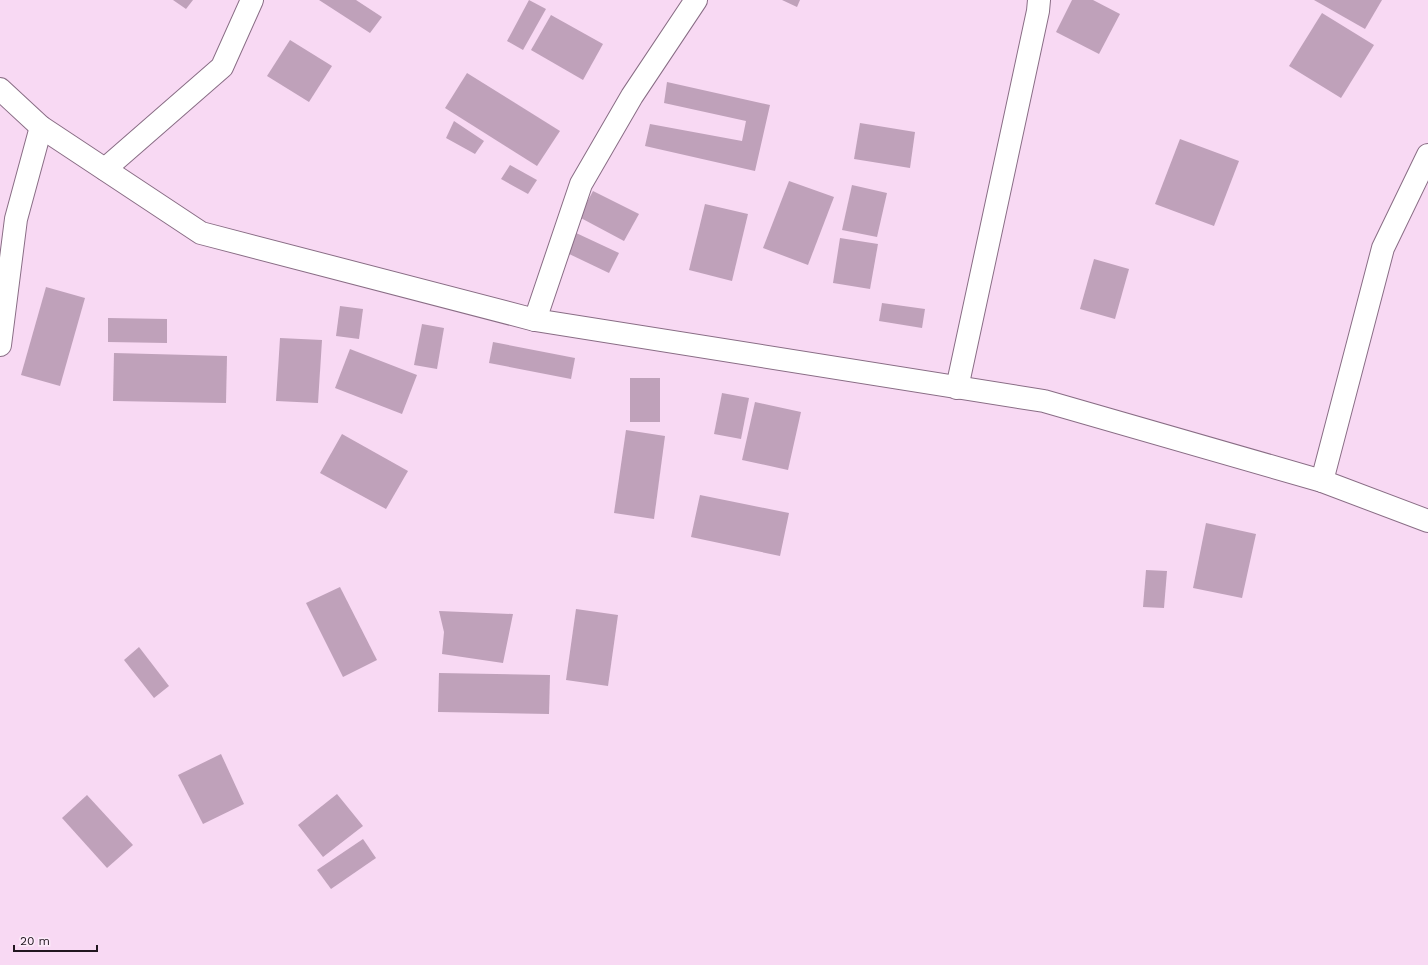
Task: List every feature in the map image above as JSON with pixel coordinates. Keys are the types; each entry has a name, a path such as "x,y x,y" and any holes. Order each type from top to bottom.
{"street":[{"path":"105,169 222,67 252,0"},
{"path":"535,320 581,184 632,96 696,0"},
{"path":"957,388 1038,11 1039,0"},
{"path":"0,89 41,127 201,233 535,320 1044,401 1322,481 1428,521"},
{"path":"0,345 16,219 41,127"},
{"path":"1322,481 1383,248 1428,155"}],"building":[{"path":"173,0 193,0 186,9"},
{"path":"319,0 356,0 382,17 370,33"},
{"path":"529,0 546,9 523,50 507,41"},
{"path":"782,0 800,0 797,7"},
{"path":"1072,0 1093,0 1120,14 1099,54 1056,32"},
{"path":"1314,0 1382,0 1365,29"},
{"path":"1322,13 1374,45 1341,98 1289,66"},
{"path":"551,15 603,44 583,80 531,50"},
{"path":"290,40 332,66 309,102 267,76"},
{"path":"467,73 560,131 537,166 445,108"},
{"path":"667,82 770,105 755,171 645,146 650,124 742,141 746,121 664,103"},
{"path":"454,121 484,141 475,154 446,138"},
{"path":"860,123 915,132 910,168 854,159"},
{"path":"1180,139 1239,161 1214,226 1155,204"},
{"path":"510,165 537,180 528,194 501,179"},
{"path":"789,181 834,197 808,265 763,248"},
{"path":"852,185 887,193 877,237 842,230"},
{"path":"593,191 639,214 624,241 579,217"},
{"path":"705,204 748,214 732,281 689,270"},
{"path":"574,232 619,253 609,273 565,252"},
{"path":"840,238 878,244 870,289 833,283"},
{"path":"1094,259 1129,269 1115,319 1080,309"},
{"path":"46,287 85,298 60,386 21,375"},
{"path":"882,303 925,309 922,328 879,321"},
{"path":"340,306 363,309 359,339 336,336"},
{"path":"108,318 167,319 167,343 108,342"},
{"path":"422,324 444,328 437,369 414,365"},
{"path":"280,338 322,340 318,403 276,401"},
{"path":"493,342 575,358 571,379 489,363"},
{"path":"350,349 417,375 402,414 335,388"},
{"path":"114,353 227,356 226,403 113,401"},
{"path":"630,378 660,378 660,422 630,422"},
{"path":"722,393 749,398 741,439 714,434"},
{"path":"755,402 801,412 788,470 742,460"},
{"path":"626,430 665,436 654,519 614,513"},
{"path":"342,434 408,471 386,509 320,473"},
{"path":"700,495 789,513 780,556 691,537"},
{"path":"1206,523 1256,534 1242,598 1193,588"},
{"path":"1146,570 1167,571 1164,608 1143,607"},
{"path":"340,587 377,660 343,677 306,603"},
{"path":"576,609 618,615 608,686 566,680"},
{"path":"439,611 513,614 503,663 442,654 444,632"},
{"path":"139,647 169,686 154,698 124,660"},
{"path":"439,673 550,675 549,714 438,712"},
{"path":"221,754 244,804 203,824 178,775"},
{"path":"337,794 363,826 323,857 298,825"},
{"path":"87,795 133,845 107,868 62,818"},
{"path":"363,839 376,858 331,889 317,870"}]}
